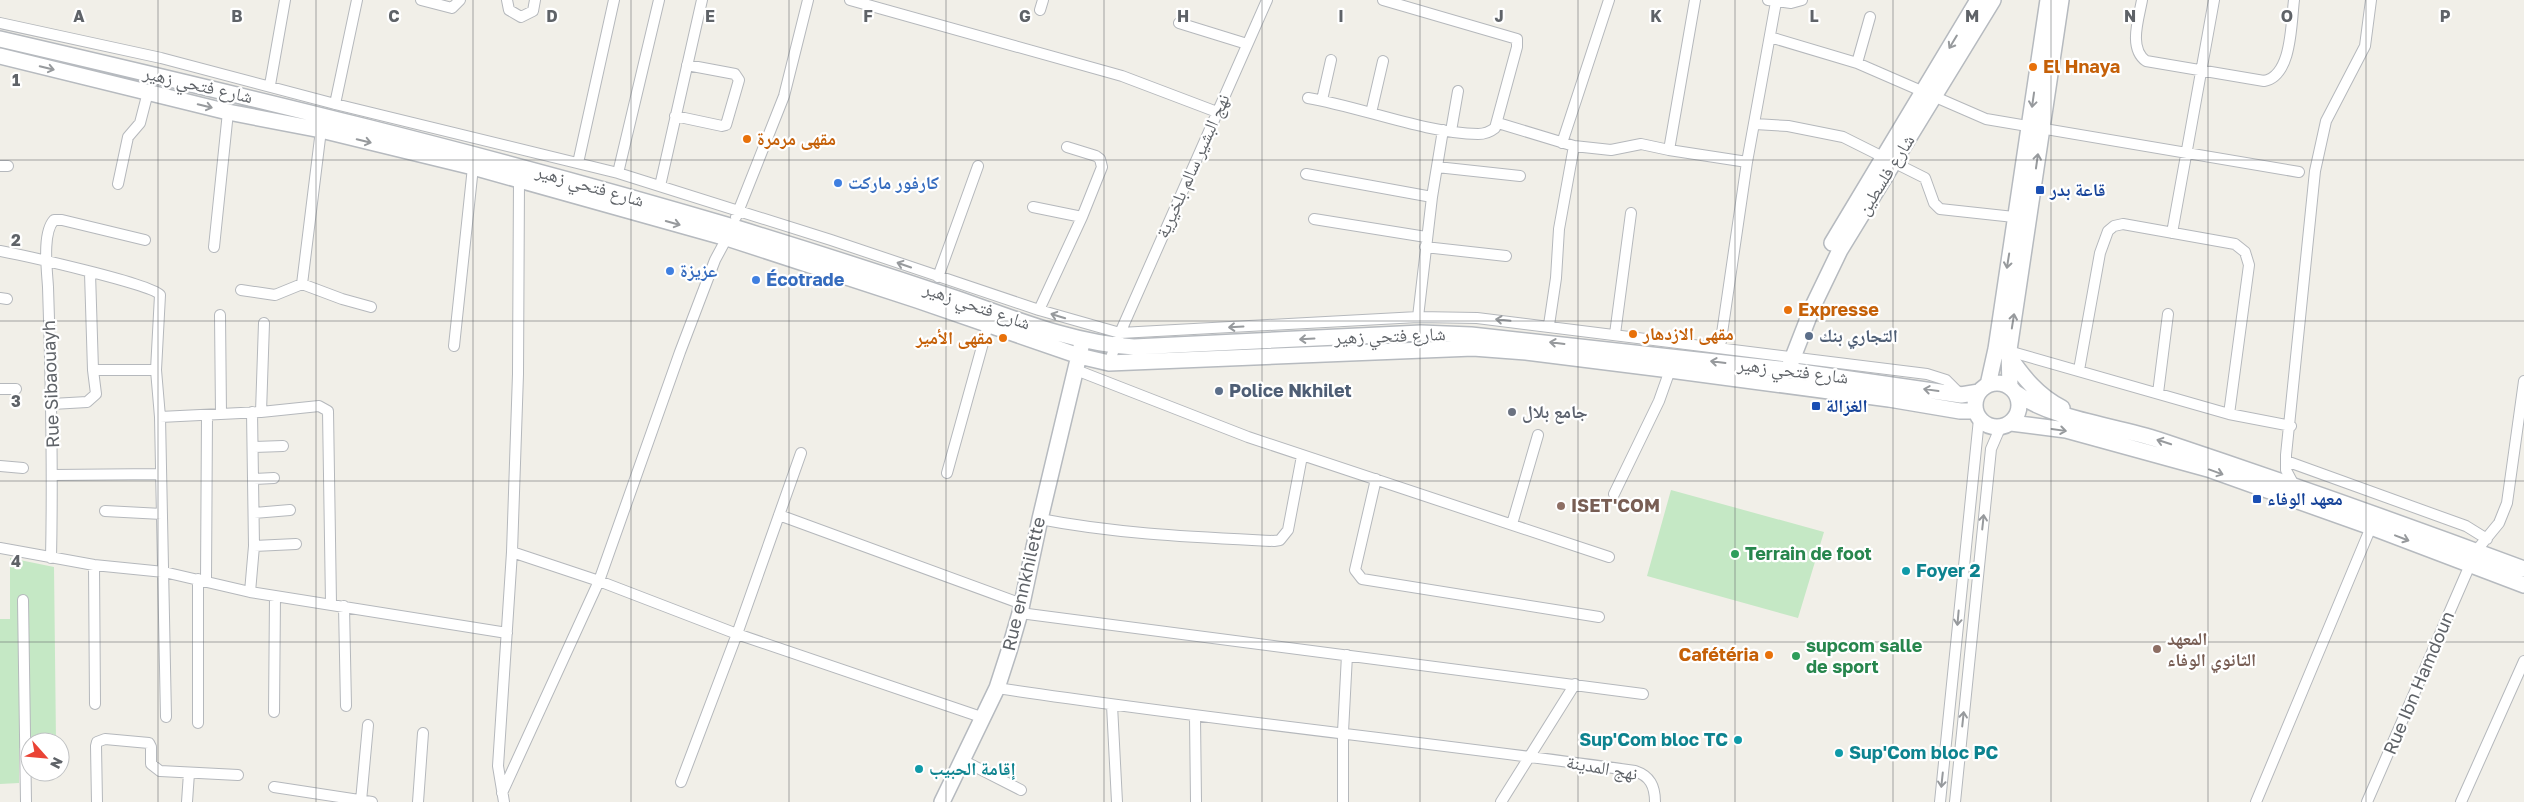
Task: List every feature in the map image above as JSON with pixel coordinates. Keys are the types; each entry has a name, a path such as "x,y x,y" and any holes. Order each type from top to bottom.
{"street":[{"path":"270,85 285,0"},
{"path":"335,104 357,0"},
{"path":"420,0 452,8 460,0"},
{"path":"507,0 509,10 521,17 533,11 535,0"},
{"path":"578,163 614,0"},
{"path":"618,173 659,0"},
{"path":"660,186 702,0"},
{"path":"503,798 599,581 680,352 715,260 730,233 784,96 808,0"},
{"path":"850,0 1122,76 1217,112"},
{"name":"نهج البشير سالم بلخيرية","path":"1109,363 1117,339 1267,0"},
{"path":"1308,98 1447,130 1478,134 1486,133 1495,128 1498,123 1517,48 1517,39 1383,0"},
{"path":"1562,143 1609,0"},
{"path":"1669,150 1695,0"},
{"path":"1720,347 1747,162 1770,36 1772,1 1796,3 1802,0"},
{"name":"شارع فلسطين","path":"1786,363 1830,246 1889,160 1929,93 1978,0"},
{"name":"شارع فلسطين","path":"1929,93 1993,0"},
{"path":"1955,802 1991,448 2005,425 2015,418 2019,406 2004,352 2014,217 2036,129 2048,0"},
{"path":"1940,802 1977,415 1976,398 1984,388 2004,352 2036,129 2061,0"},
{"path":"2142,0 2136,45 2141,57 2157,64 2264,82 2273,80 2281,73 2286,57 2294,0"},
{"path":"2172,234 2214,0"},
{"path":"2294,485 2286,470 2286,461 2315,171 2326,121 2364,46 2371,0"},
{"path":"1857,63 1870,17"},
{"path":"0,23 161,58 270,85 335,104 618,173 1088,326 1117,339 1418,317 1477,318 1549,325 1720,347 1786,363"},
{"path":"1179,23 1247,44"},
{"path":"1770,36 1857,63 1929,93 1975,116 2036,129 2299,172"},
{"name":"شارع فتحي زهير","path":"0,39 279,105 574,181 730,233 988,325 1077,363 1472,348 1526,352 1865,395 1977,415"},
{"name":"شارع فتحي زهير","path":"0,56 228,112 321,130 834,258 1083,341 1117,339 1144,346 1421,333 1471,335 1786,363 1961,395 1984,388"},
{"path":"1322,100 1332,60"},
{"path":"1371,113 1383,61"},
{"path":"675,116 722,126 726,125 739,80 735,74 687,65"},
{"path":"1418,317 1437,166 1458,91"},
{"path":"118,184 128,137 140,123 148,92"},
{"path":"214,247 228,112"},
{"path":"1498,123 1574,146 1611,150 1642,144 1747,162"},
{"path":"1755,124 1788,126 1843,137 1925,178 1934,203 1940,209 2014,217"},
{"path":"302,284 321,130"},
{"path":"1549,325 1556,278 1559,230 1574,146"},
{"path":"1039,310 1082,217 1102,163 1096,156 1068,147"},
{"path":"938,277 978,166"},
{"path":"1437,166 1520,176"},
{"path":"454,346 473,167"},
{"path":"1306,174 1432,197"},
{"path":"503,798 498,766 512,552 518,374 519,180"},
{"path":"1033,207 1082,217"},
{"path":"1615,334 1631,213"},
{"path":"1314,219 1506,256"},
{"name":"Rue Sibaouayh","path":"51,558 53,475 47,260 49,227 54,220 62,220 145,240"},
{"path":"2079,370 2100,252 2108,231 2114,226 2123,224 2235,244 2245,252 2249,265 2229,414"},
{"path":"0,251 47,260 90,273 150,287 158,292 161,298 156,370 160,417 166,717"},
{"path":"52,404 87,402 94,397 96,390 93,370 90,273"},
{"path":"241,290 275,295 302,284 342,299 371,307"},
{"path":"2158,393 2168,314"},
{"path":"220,315 221,414"},
{"path":"250,592 254,546 254,447 264,323"},
{"path":"947,473 988,325"},
{"path":"1083,341 1088,326"},
{"name":"Rue ennkhilette","path":"942,802 964,761 997,688 1021,608 1040,519 1083,341"},
{"path":"2004,352 2079,370 2229,414 2291,426"},
{"path":"2004,352 2031,386 2048,401 2084,419"},
{"path":"1077,363 1193,417 1302,456 1609,557"},
{"path":"93,370 156,370"},
{"path":"1614,494 1659,401 1670,370"},
{"name":"Rue Ibn Hamdoun","path":"2368,802 2473,557 2499,523 2507,503 2519,450 2524,381"},
{"path":"1984,388 2003,384 2032,405 2144,435 2294,485 2473,557 2524,585"},
{"path":"0,389 16,389"},
{"path":"160,417 257,412 320,406 328,411 331,604"},
{"path":"198,723 207,415"},
{"path":"1977,415 1985,424 2066,430 2141,449 2208,469 2371,527 2473,557 2524,569"},
{"path":"1512,524 1538,435"},
{"path":"254,447 283,446"},
{"path":"681,782 737,634 801,453"},
{"path":"1040,519 1139,534 1280,540 1288,530 1302,456"},
{"path":"2286,461 2466,526 2487,539"},
{"path":"0,466 23,468"},
{"path":"53,475 160,474"},
{"path":"254,479 274,478"},
{"path":"1376,479 1355,570 1362,580 1599,617"},
{"path":"254,513 290,510"},
{"path":"105,511 162,514"},
{"path":"779,515 1021,608 1347,655 1643,694"},
{"path":"2256,802 2371,527"},
{"path":"254,546 296,544"},
{"path":"0,548 94,565 164,572 250,592 507,633"},
{"path":"512,552 599,581 737,634 984,718"},
{"path":"94,565 95,704"},
{"path":"274,712 275,596"},
{"path":"23,600 26,802"},
{"path":"344,606 346,706"},
{"path":"1343,802 1343,732 1347,655"},
{"path":"2461,802 2524,661"},
{"path":"1501,802 1575,684"},
{"name":"نهج المدينة","path":"997,688 1195,717 1343,732 1635,771 1644,774 1653,784 1655,802"},
{"path":"1112,706 1117,802"},
{"path":"1195,717 1196,802"},
{"path":"364,801 368,725"},
{"path":"418,802 423,733"},
{"path":"98,802 96,746 101,740 146,742 152,747 152,767 160,771 238,775"},
{"path":"964,761 1021,790"},
{"path":"187,802 190,773"},
{"path":"274,788 372,802"}],"green space":[{"name":"Terrain de foot","path":"1671,490 1824,532 1798,618 1647,576"},
{"path":"10,558 54,567 56,732 20,732 19,783 0,784 0,619 10,619"}],"place":[{"name":"El Hnaya","path":"2033,67"},
{"name":"مقهى مرمرة","path":"747,139"},
{"name":"كارفور ماركت","path":"838,183"},
{"name":"قاعة بدر","path":"2040,190"},
{"name":"عزيزة","path":"670,271"},
{"name":"Écotrade","path":"756,280"},
{"name":"Expresse","path":"1788,310"},
{"name":"مقهى الازدهار","path":"1633,334"},
{"name":"التجاري بنك","path":"1809,336"},
{"name":"مقهى الأمير","path":"1003,338"},
{"name":"Police Nkhilet","path":"1219,391"},
{"name":"الغزالة","path":"1816,406"},
{"name":"جامع بلال","path":"1512,412"},
{"name":"معهد الوفاء","path":"2257,499"},
{"name":"ISET'COM","path":"1561,506"},
{"name":"Terrain de foot","path":"1735,554"},
{"name":"Foyer 2","path":"1906,571"},
{"name":"المعهد الثانوي الوفاء","path":"2157,649"},
{"name":"Cafétéria","path":"1769,655"},
{"name":"supcom salle de sport","path":"1796,656"},
{"name":"Sup'Com bloc TC","path":"1738,740"},
{"name":"Sup'Com bloc PC","path":"1839,753"},
{"name":"إقامة الحبيب","path":"919,769"}]}
